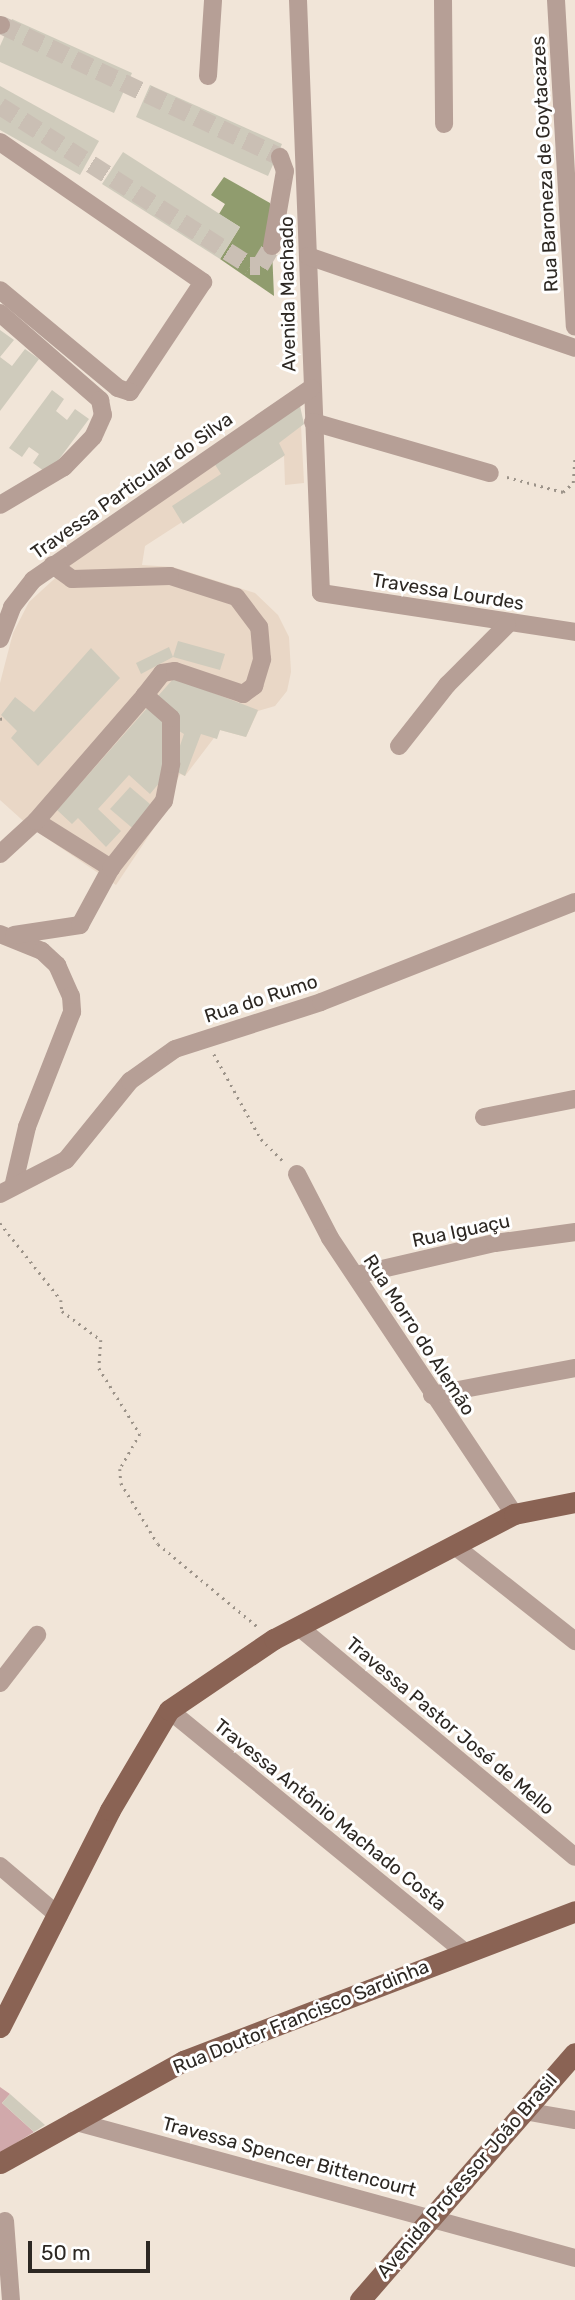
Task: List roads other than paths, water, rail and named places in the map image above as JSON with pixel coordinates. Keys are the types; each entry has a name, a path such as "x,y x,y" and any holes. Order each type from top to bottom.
{"main road":[{"path":"0,2027 59,1916 110,1810 169,1710 274,1639 456,1547 514,1514 575,1502"},
{"name":"Rua Doutor Francisco Sardinha","path":"0,2163 183,2061 575,1911"},
{"name":"Avenida Professor João Brasil","path":"360,2300 429,2216 575,2053"}],"street":[{"path":"208,76 214,0"},
{"name":"Avenida Machado","path":"298,0 306,170 318,586"},
{"path":"443,0 444,124"},
{"name":"Rua Baroneza de Goytacazes","path":"556,0 575,326"},
{"path":"0,142 203,282 130,392 118,388 0,290"},
{"path":"272,246 282,161 306,170"},
{"path":"308,256 575,348"},
{"path":"0,313 100,400 103,415 93,438 64,467 0,505"},
{"name":"Travessa Particular do Silva","path":"0,639 24,589 53,565 312,388"},
{"path":"313,422 490,472"},
{"path":"0,854 36,821 168,670 236,692 249,691 262,659 251,610 213,587 170,576 72,579 53,565"},
{"name":"Travessa Lourdes","path":"318,586 321,593 507,625 575,632"},
{"path":"399,746 421,715 507,625"},
{"path":"7,935 80,925 111,868 153,818 169,781 171,718 145,695"},
{"path":"36,821 111,868"},
{"name":"Rua do Rumo","path":"7,1188 66,1160 130,1081 175,1049 321,1002 575,902"},
{"path":"7,935 57,965 72,1012 27,1127 7,1188"},
{"path":"484,1117 575,1099"},
{"name":"Rua Morro do Alemão","path":"297,1174 356,1275 432,1395 514,1514"},
{"name":"Rua Iguaçu","path":"356,1275 495,1243 575,1232"},
{"path":"432,1395 575,1368"},
{"path":"456,1547 575,1641"},
{"name":"Travessa Pastor José de Mello","path":"299,1627 575,1857"},
{"path":"0,1683 37,1635"},
{"name":"Travessa Antônio Machado Costa","path":"169,1710 465,1952"},
{"path":"0,1866 59,1916"},
{"path":"524,2111 575,2120"},
{"name":"Travessa Spencer Bittencourt","path":"73,2122 429,2216 575,2258"},
{"path":"5,2221 11,2300"}],"tunnel":[{"path":"1,25 280,157"},
{"path":"0,106 250,266 260,266 272,246"}]}
